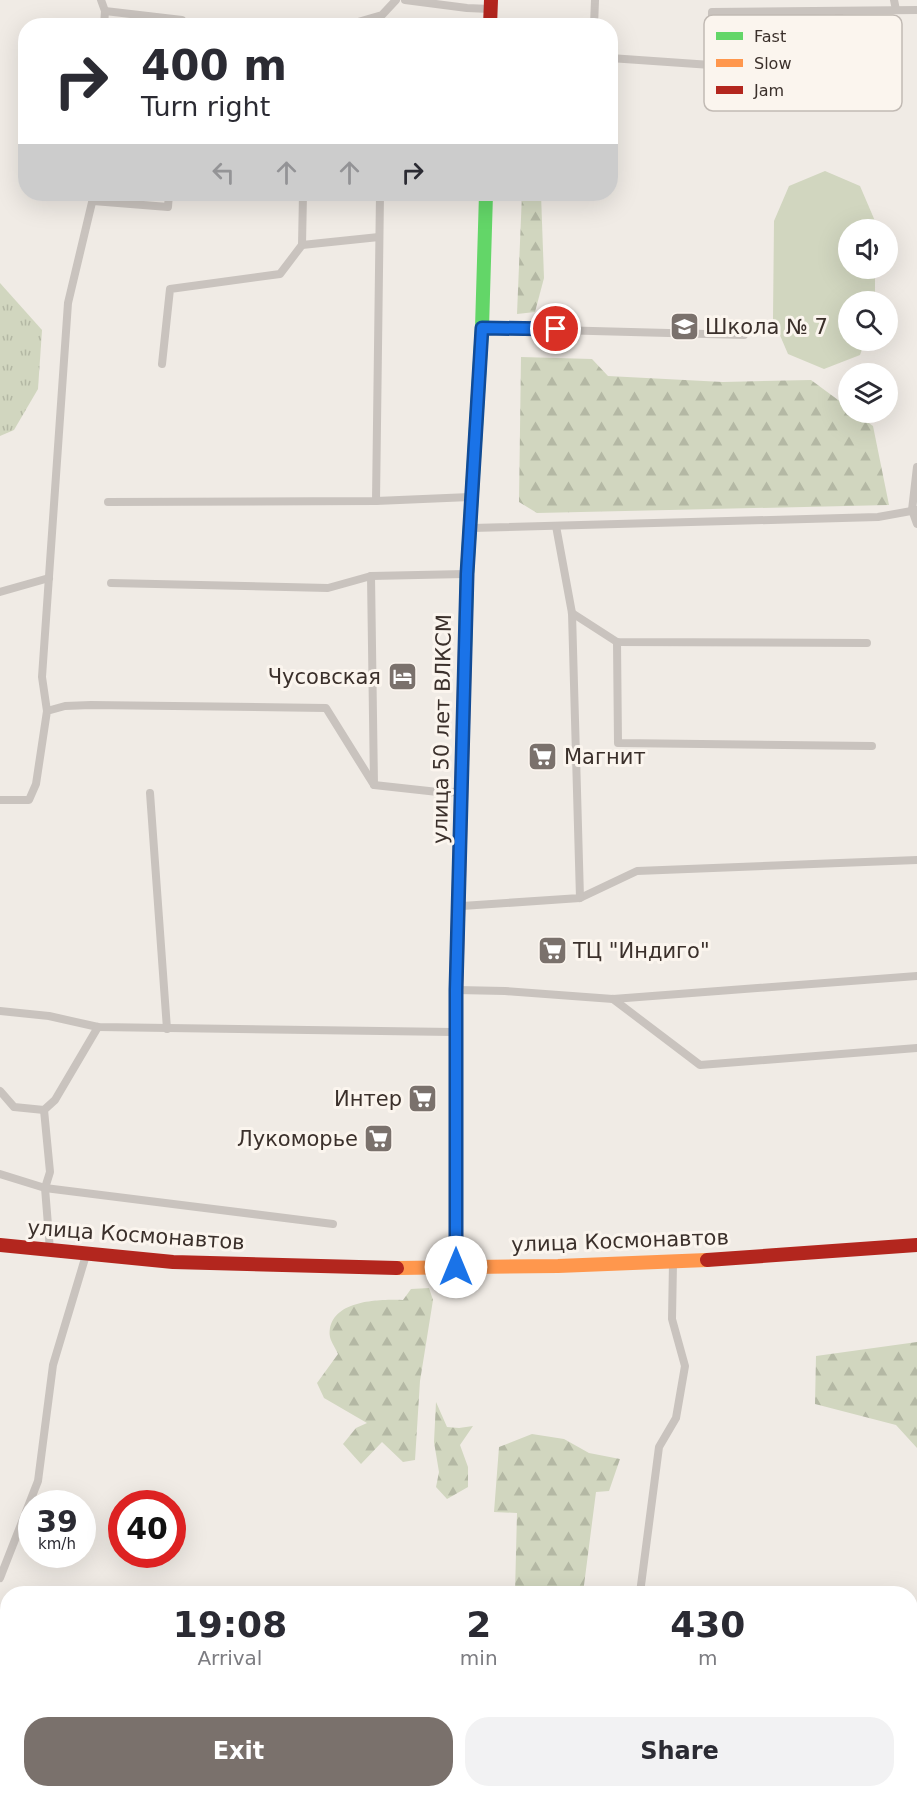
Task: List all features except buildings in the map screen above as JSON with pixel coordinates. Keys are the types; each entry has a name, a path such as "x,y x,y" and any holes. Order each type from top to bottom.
{"street":[{"name":"улица 50 лет ВЛКСМ","path":"456,1267 456,990 467,574 482,328 486,201"},
{"name":"улица Космонавтов","path":"0,1245 195,1263 456,1267 673,1263 917,1245"}],"lane":[{"path":"101,0 105,10 104,18"},
{"path":"372,18 382,15 396,0"},
{"path":"405,0 467,8 491,4"},
{"path":"594,18 595,0"},
{"path":"894,0 896,10"},
{"path":"105,10 167,18"},
{"path":"712,15 712,12 917,10"},
{"path":"618,58 704,64"},
{"path":"0,800 29,800 36,784 47,711 42,677 68,303 92,201"},
{"path":"123,201 168,207 168,201"},
{"path":"162,364 170,289 280,274 302,245 303,201"},
{"path":"376,501 380,201"},
{"path":"302,245 379,237"},
{"path":"482,328 744,335"},
{"path":"917,467 915,510 917,524"},
{"path":"108,502 376,501 472,497"},
{"path":"471,528 503,529 878,517 915,510"},
{"path":"556,526 572,613 580,898"},
{"path":"111,583 328,588 371,576 467,574"},
{"path":"371,576 374,786"},
{"path":"0,592 49,578"},
{"path":"572,613 617,642 867,643"},
{"path":"617,642 618,743 872,746"},
{"path":"47,711 65,706 92,705 326,708 374,786"},
{"path":"374,786 447,793 463,790"},
{"path":"150,793 167,1029"},
{"path":"458,906 580,898 637,871 917,860"},
{"path":"456,990 505,991 613,999 917,976"},
{"path":"613,999 700,1065 917,1048"},
{"path":"0,1011 50,1017 98,1027 457,1032"},
{"path":"0,1091 14,1107 44,1110 55,1100 98,1027"},
{"path":"44,1110 50,1172 45,1188 50,1250"},
{"path":"0,1174 45,1188 333,1224"},
{"path":"0,1578 38,1481 53,1365 86,1254"},
{"path":"641,1586 659,1447 676,1418 685,1366 672,1319 673,1263"}],"green space":[{"path":"825,171 860,186 874,219 838,219 838,279 875,279 875,291 838,291 838,351 861,351 860,355 824,369 788,354 773,319 774,221 789,186"},
{"path":"522,201 541,201 544,278 535,312 517,314"},
{"path":"0,283 42,330 38,389 14,430 0,436"},
{"path":"521,357 592,359 608,376 723,382 811,380 838,400 838,423 869,423 873,426 889,505 537,513 519,502"},
{"path":"429,1288 433,1300 420,1381 415,1460 403,1462 382,1442 361,1464 343,1444 356,1428 367,1423 324,1398 317,1383 338,1354 330,1337 331,1325 336,1315 356,1304 381,1300 403,1300 411,1289"},
{"path":"917,1342 917,1448 896,1425 815,1404 816,1356"},
{"path":"436,1402 447,1427 473,1426 460,1445 468,1467 468,1487 447,1499 436,1487 439,1472 434,1442"},
{"path":"532,1434 564,1439 589,1453 620,1459 609,1491 596,1492 584,1586 515,1586 517,1513 494,1512 499,1447"}],"traffic: fast":[{"path":"465,648 467,574 482,328 486,201"},
{"path":"456,994 456,1267"}],"traffic: slow":[{"path":"456,994 465,648"},
{"path":"397,1268 558,1266 707,1260"}],"traffic: jam":[{"path":"490,18 491,0"},
{"path":"0,1245 173,1262 397,1268"},
{"path":"707,1260 917,1245"}],"place":[{"name":"Школа № 7","path":"684,327"},
{"name":"Чусовская","path":"402,677"},
{"name":"Магнит","path":"543,757"},
{"name":"ТЦ \"Индиго\"","path":"552,951"},
{"name":"Интер","path":"423,1099"},
{"name":"Лукоморье","path":"379,1139"}],"route":[{"path":"456,1267 456,990 467,574 482,328 556,329"}]}
